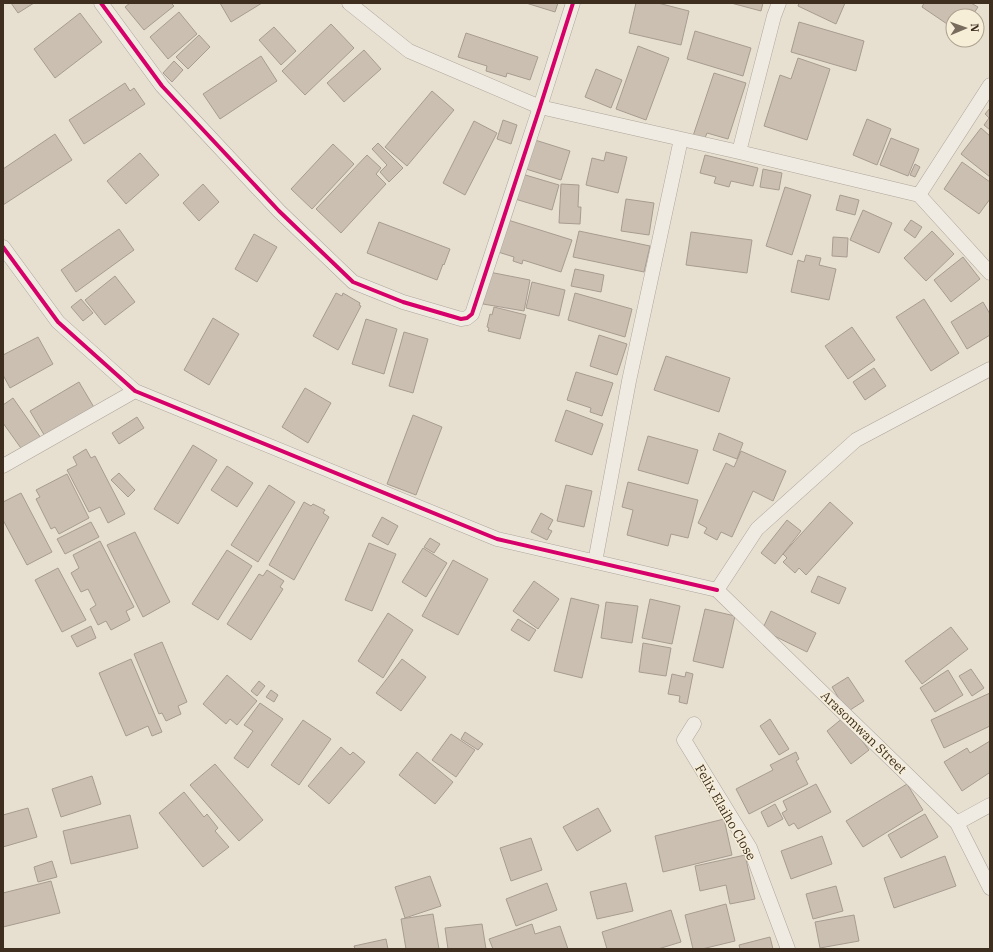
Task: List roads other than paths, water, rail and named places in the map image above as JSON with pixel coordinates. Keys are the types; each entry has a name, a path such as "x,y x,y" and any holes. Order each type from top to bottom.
{"street":[{"path":"101,3 162,86 279,211 353,282 403,302 461,319 467,318 472,314 573,3"},
{"path":"349,3 410,51 540,107 919,195 990,273"},
{"path":"739,152 774,16 779,3"},
{"path":"919,195 990,85"},
{"path":"595,562 629,381 681,140"},
{"path":"4,250 58,322 135,390 497,539 717,590 756,528 856,440 990,369"},
{"path":"3,466 135,390"},
{"name":"Arasomwan Street","path":"717,590 957,823 990,888"},
{"name":"Felix Elaiho Close","path":"694,724 684,740 750,848 788,949"},
{"path":"957,823 990,805"}]}
